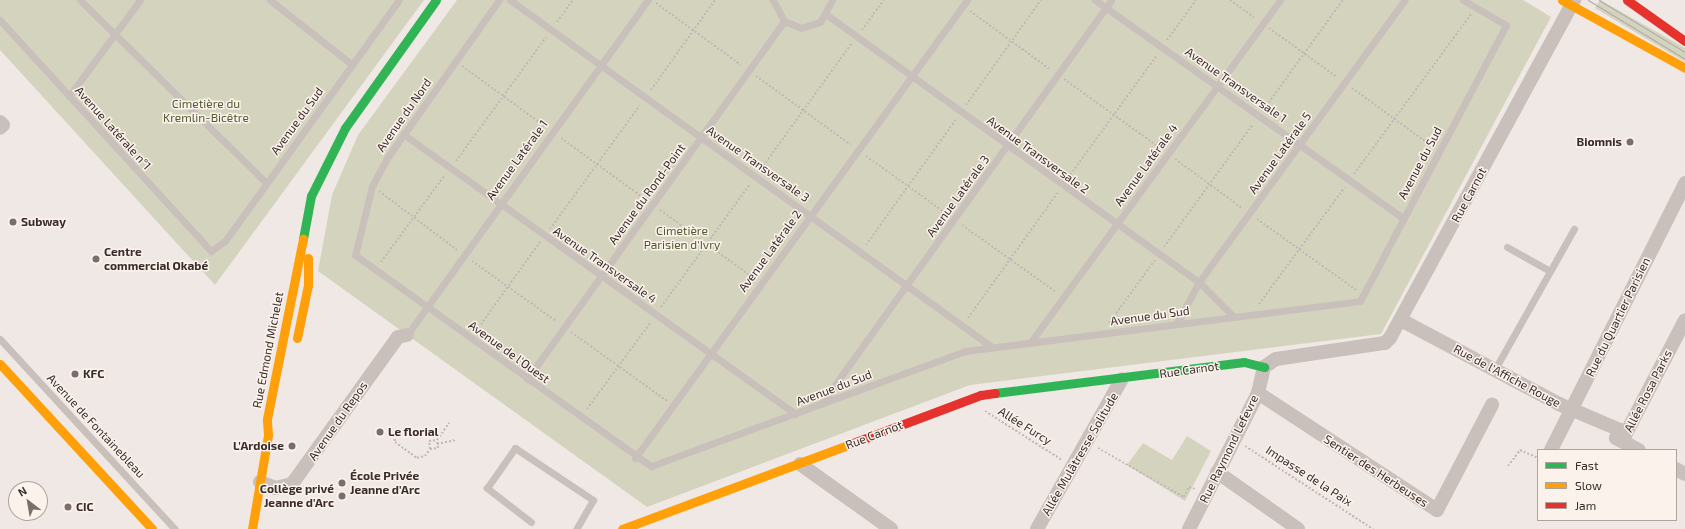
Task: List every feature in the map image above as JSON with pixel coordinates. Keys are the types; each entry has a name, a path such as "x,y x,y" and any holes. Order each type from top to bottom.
{"main road":[{"path":"1626,0 1685,41"},
{"path":"1569,2 1685,68"},
{"name":"Rue Edmond Michelet","path":"263,529 264,483 268,434 267,419 311,196 321,179 345,128 361,104 440,3"},
{"name":"Rue Edmond Michelet","path":"294,352 307,291 308,246 321,179"},
{"name":"Rue Carnot","path":"622,529 644,525 981,395 1122,379 1244,362 1264,367"},
{"path":"0,364 152,529"},
{"name":"Rue Edmond Michelet","path":"252,529 278,427"}],"street":[{"name":"Rue Carnot","path":"1264,367 1276,359 1385,343 1401,320 1569,2"},
{"name":"Rue du Quartier Parisien","path":"1552,449 1685,183"},
{"name":"Rue de l'Affiche Rouge","path":"1401,320 1572,410 1620,430 1616,438 1622,441"},
{"name":"Allée Rosa Parks","path":"1622,441 1685,320"},
{"name":"Avenue du Repos","path":"264,483 276,488 292,484 398,337 407,335"},
{"name":"Rue Raymond Lefevre","path":"1189,529 1258,393 1264,367"},
{"name":"Allée Mulâtresse Solitude","path":"1037,529 1088,442 1122,379"},
{"name":"Sentier des Herbeuses","path":"1258,393 1437,510 1492,405"},
{"path":"1622,441 1636,449"},
{"path":"800,464 891,529"},
{"path":"1214,478 1298,529"}],"lane":[{"path":"80,0 266,183"},
{"path":"69,96 140,0"},
{"path":"270,0 351,64"},
{"name":"Avenue du Sud","path":"211,251 226,241 351,64 399,0"},
{"name":"Avenue du Nord","path":"354,255 372,186 403,134 498,0"},
{"name":"Avenue Transversale 3","path":"510,0 645,98 811,214 992,346"},
{"name":"Avenue Latérale 1","path":"407,335 499,204 599,65 648,0"},
{"path":"773,0 784,21 801,28 820,22 826,15 832,0"},
{"name":"Avenue Transversale 1","path":"1095,0 1218,85 1403,218"},
{"name":"Avenue Latérale 3","path":"821,404 908,285 1111,0"},
{"name":"Avenue Latérale 4","path":"1030,344 1280,0"},
{"name":"Avenue Latérale 5","path":"1177,323 1199,282 1405,0"},
{"path":"1463,0 1476,8"},
{"name":"Avenue Latérale 2","path":"635,458 760,283 965,3"},
{"name":"Avenue du Sud","path":"651,466 965,351 992,346 1030,344 1177,323 1360,301 1506,25 1476,8"},
{"name":"Avenue Transversale 2","path":"826,15 1199,282 1233,316"},
{"name":"Avenue Latérale n°1","path":"0,20 211,251"},
{"name":"Avenue du Rond-Point","path":"527,379 702,138 784,21"},
{"name":"Avenue Transversale 4","path":"403,134 795,414"},
{"path":"1495,369 1574,229"},
{"path":"1507,247 1550,271"},
{"name":"Avenue de l'Ouest","path":"354,255 635,458 651,466"},
{"name":"Avenue de Fontainebleau","path":"0,339 175,529"},
{"path":"531,522 487,488 515,448 592,500 576,529"}],"path":[{"path":"376,270 573,0"},
{"path":"652,0 1063,298"},
{"path":"471,339 715,0"},
{"path":"581,418 884,0"},
{"path":"861,251 1041,0"},
{"path":"962,325 1196,0"},
{"path":"1230,0 1438,151"},
{"path":"1108,332 1108,324 1343,0"},
{"path":"965,3 1012,41 1058,75 1362,295"},
{"path":"1252,314 1476,8"},
{"path":"455,61 760,283"},
{"path":"372,186 464,255 673,405"},
{"name":"Allée Furcy","path":"968,400 1074,466"},
{"path":"430,450 429,441 436,440 449,423"},
{"path":"394,435 395,442 418,458 425,456 430,450 438,448 436,440"},
{"name":"Impasse de la Paix","path":"1234,439 1373,529"},
{"path":"437,444 456,440"},
{"path":"1088,442 1184,497 1189,487 1194,490 1201,478 1214,478"},
{"path":"1508,466 1520,450 1537,458"}],"green space":[{"name":"Cimetière du Kremlin-Bicêtre","path":"0,0 424,0 215,285 0,50"},
{"name":"Cimetière Parisien d'Ivry","path":"457,0 1523,0 1551,17 1381,334 970,385 647,507 318,271 332,195 358,135"},
{"path":"1600,0 1685,48 1685,62 1595,8"},
{"path":"1187,436 1211,451 1185,501 1127,465 1143,443 1172,460"}],"tram line":[{"path":"1588,0 1685,59"},
{"path":"1599,0 1685,52"}],"traffic: fast":[{"path":"303,239 311,196 345,128 436,0"},
{"path":"995,393 1244,362 1264,367"}],"traffic: slow":[{"path":"1562,0 1685,68"},
{"path":"252,529 268,435 267,419 303,239"},
{"path":"297,338 308,285 308,258"},
{"path":"0,364 152,529"},
{"path":"622,529 853,443"}],"traffic: jam":[{"path":"1627,0 1685,41"},
{"path":"853,443 981,395 995,393"}],"place":[{"name":"Biomnis","path":"1630,142"},
{"name":"Subway","path":"13,222"},
{"name":"Centre commercial Okabé","path":"96,259"},
{"name":"KFC","path":"75,374"},
{"name":"Le florial","path":"380,432"},
{"name":"L'Ardoise","path":"292,446"},
{"name":"École Privée Jeanne d'Arc","path":"342,483"},
{"name":"Collège privé Jeanne d'Arc","path":"342,496"},
{"name":"CIC","path":"68,507"}]}
